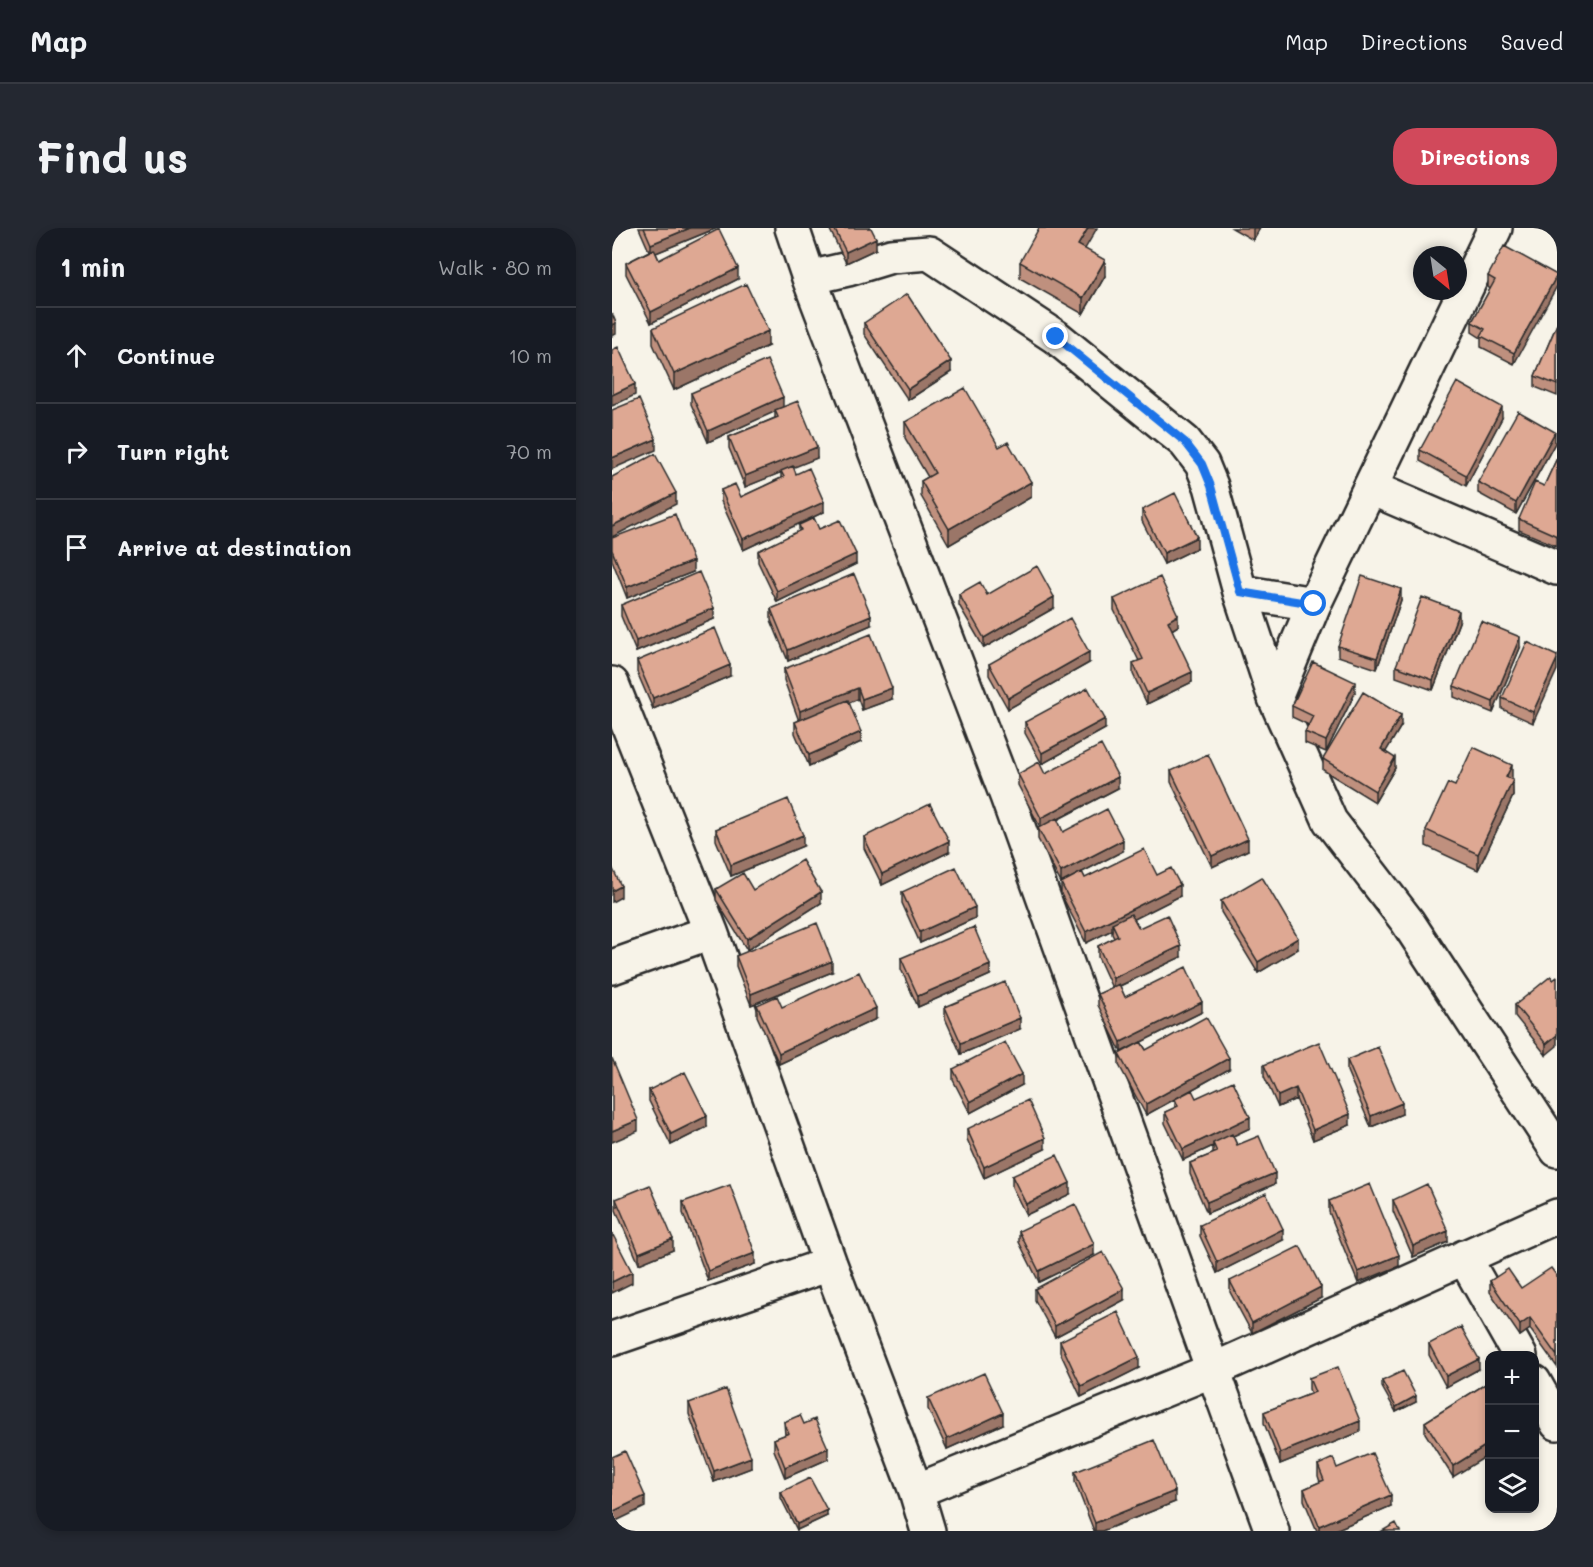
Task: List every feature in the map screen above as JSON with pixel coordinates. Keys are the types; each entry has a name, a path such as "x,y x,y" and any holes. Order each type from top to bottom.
{"street":[{"path":"792,228 809,278 1007,796 1272,1531"},
{"path":"1275,698 1314,604 1495,228"},
{"path":"809,278 891,256 928,253 1056,337 1185,442 1202,464 1211,486 1240,592 1275,698 1330,821 1407,921 1557,1150"},
{"path":"1371,488 1557,568"},
{"path":"1240,592 1314,604"},
{"path":"612,684 711,932 830,1264 916,1491 928,1531"},
{"path":"612,967 711,932"},
{"path":"916,1491 1213,1370 1557,1216"},
{"path":"1464,1257 1517,1351"},
{"path":"612,1339 830,1264"},
{"path":"1539,1391 1557,1423"}],"building":[{"path":"644,228 690,228 651,244"},
{"path":"834,228 871,228 876,238 846,252"},
{"path":"1039,228 1088,228 1078,245 1105,260 1083,298 1020,262"},
{"path":"719,229 738,268 651,312 626,263 654,249 659,260"},
{"path":"1504,246 1557,275 1514,353 1481,336 1485,329 1472,322 1495,280 1488,276"},
{"path":"746,284 768,331 674,374 653,328"},
{"path":"907,294 951,361 908,389 864,323"},
{"path":"612,313 616,323 612,325"},
{"path":"1557,324 1557,385 1535,376"},
{"path":"618,347 635,384 612,395 612,350"},
{"path":"767,360 783,397 708,431 691,393"},
{"path":"1457,382 1502,407 1466,475 1420,450"},
{"path":"965,388 999,447 1008,442 1031,482 949,529 921,481 935,473 905,422"},
{"path":"639,399 656,439 612,458 612,410"},
{"path":"798,401 817,447 745,476 729,437 778,417 775,410"},
{"path":"1518,411 1555,432 1516,503 1478,482"},
{"path":"655,454 676,493 612,526 612,477"},
{"path":"1557,458 1557,536 1519,519 1535,482 1544,486"},
{"path":"793,466 796,474 809,468 824,502 743,539 721,490 735,484 741,497 784,477 781,471"},
{"path":"1175,493 1197,537 1164,553 1142,510"},
{"path":"675,514 693,561 627,587 612,550 612,538"},
{"path":"814,518 819,529 840,520 856,554 777,591 758,551 801,530 799,525"},
{"path":"1037,566 1054,597 984,638 959,594 980,582 987,595"},
{"path":"699,572 714,608 636,641 621,605"},
{"path":"854,574 871,615 788,650 771,609"},
{"path":"1362,576 1401,589 1377,658 1338,646"},
{"path":"1160,577 1178,615 1168,621 1192,672 1147,693 1133,663 1143,659 1114,599"},
{"path":"1422,597 1459,611 1433,680 1396,666"},
{"path":"1070,618 1089,652 1008,698 989,664"},
{"path":"1481,621 1520,637 1493,702 1454,686"},
{"path":"715,628 730,665 653,698 637,661"},
{"path":"871,634 892,688 862,699 858,688 800,711 784,669"},
{"path":"1527,642 1557,656 1533,712 1502,698"},
{"path":"1313,662 1355,682 1326,741 1305,732 1313,716 1292,706"},
{"path":"1088,688 1105,719 1042,753 1025,722"},
{"path":"1363,692 1401,715 1381,749 1395,758 1375,791 1323,759"},
{"path":"848,700 861,732 809,755 795,722"},
{"path":"1101,745 1118,777 1041,818 1018,774 1039,762 1045,774"},
{"path":"1473,747 1512,765 1506,777 1513,780 1478,854 1426,830 1448,783 1455,786"},
{"path":"1208,754 1248,839 1212,856 1171,771"},
{"path":"788,799 803,835 731,865 716,829"},
{"path":"930,804 949,841 882,874 864,837"},
{"path":"1107,809 1123,840 1061,872 1038,828 1057,818 1063,832"},
{"path":"1144,849 1157,875 1171,868 1180,885 1086,932 1061,883 1082,872 1085,878"},
{"path":"802,860 821,892 747,939 716,889 743,873 753,890"},
{"path":"612,867 621,886 612,891"},
{"path":"956,867 975,907 920,932 902,892"},
{"path":"1262,877 1298,938 1258,962 1221,901"},
{"path":"1131,914 1139,928 1167,915 1181,946 1113,978 1098,946 1118,936 1112,923"},
{"path":"817,923 832,961 751,994 736,956"},
{"path":"974,927 990,965 918,996 901,958"},
{"path":"1186,967 1202,1002 1121,1042 1098,994 1119,984 1125,997"},
{"path":"859,972 876,1008 779,1053 757,1005 777,996 782,1007"},
{"path":"1551,976 1553,980 1557,977 1557,1035 1546,1044 1515,1005"},
{"path":"1005,982 1020,1018 961,1043 945,1007"},
{"path":"1206,1017 1229,1058 1146,1104 1119,1054 1141,1042 1146,1050"},
{"path":"1005,1042 1022,1074 970,1102 953,1069"},
{"path":"1319,1042 1350,1114 1313,1130 1296,1088 1278,1096 1264,1065"},
{"path":"1378,1047 1402,1103 1371,1116 1347,1060"},
{"path":"612,1058 638,1120 612,1131"},
{"path":"685,1072 707,1116 671,1134 649,1090"},
{"path":"1233,1081 1250,1117 1183,1149 1165,1112 1178,1106 1175,1099 1192,1090 1196,1098"},
{"path":"1028,1100 1045,1138 984,1167 967,1129"},
{"path":"1232,1134 1237,1145 1259,1136 1275,1173 1207,1202 1190,1163 1217,1152 1213,1143"},
{"path":"1057,1155 1070,1183 1026,1204 1012,1176"},
{"path":"1370,1184 1399,1255 1358,1272 1329,1201"},
{"path":"1427,1184 1448,1231 1413,1246 1393,1200"},
{"path":"650,1185 673,1239 639,1253 616,1199"},
{"path":"730,1185 755,1253 708,1271 683,1202"},
{"path":"1266,1193 1283,1229 1217,1262 1200,1225"},
{"path":"1075,1204 1094,1244 1039,1271 1019,1231"},
{"path":"612,1233 632,1272 612,1282"},
{"path":"1300,1246 1321,1287 1252,1323 1230,1281"},
{"path":"1103,1252 1124,1289 1055,1326 1035,1289"},
{"path":"1551,1268 1557,1276 1557,1356 1530,1318 1520,1325 1490,1281 1508,1269 1521,1288"},
{"path":"1118,1312 1139,1357 1081,1386 1060,1341"},
{"path":"1461,1327 1479,1359 1446,1376 1429,1344"},
{"path":"1338,1367 1360,1421 1280,1453 1264,1412 1315,1392 1309,1378"},
{"path":"1403,1371 1416,1396 1396,1407 1382,1381"},
{"path":"984,1373 1003,1413 947,1439 928,1398"},
{"path":"1485,1384 1485,1446 1453,1466 1425,1422"},
{"path":"726,1389 751,1457 714,1471 689,1403"},
{"path":"800,1415 804,1424 815,1419 828,1448 785,1467 774,1439 789,1433 784,1422"},
{"path":"1154,1440 1175,1491 1095,1523 1075,1472"},
{"path":"625,1451 645,1496 612,1512 612,1457"},
{"path":"1372,1453 1391,1495 1319,1526 1304,1489 1324,1480 1318,1465 1333,1458 1337,1468"},
{"path":"810,1478 827,1510 797,1524 781,1492"},
{"path":"1396,1523 1400,1531 1382,1531"}],"route":[{"path":"1056,337 1185,442 1202,464 1211,486 1240,592 1314,604"}]}
